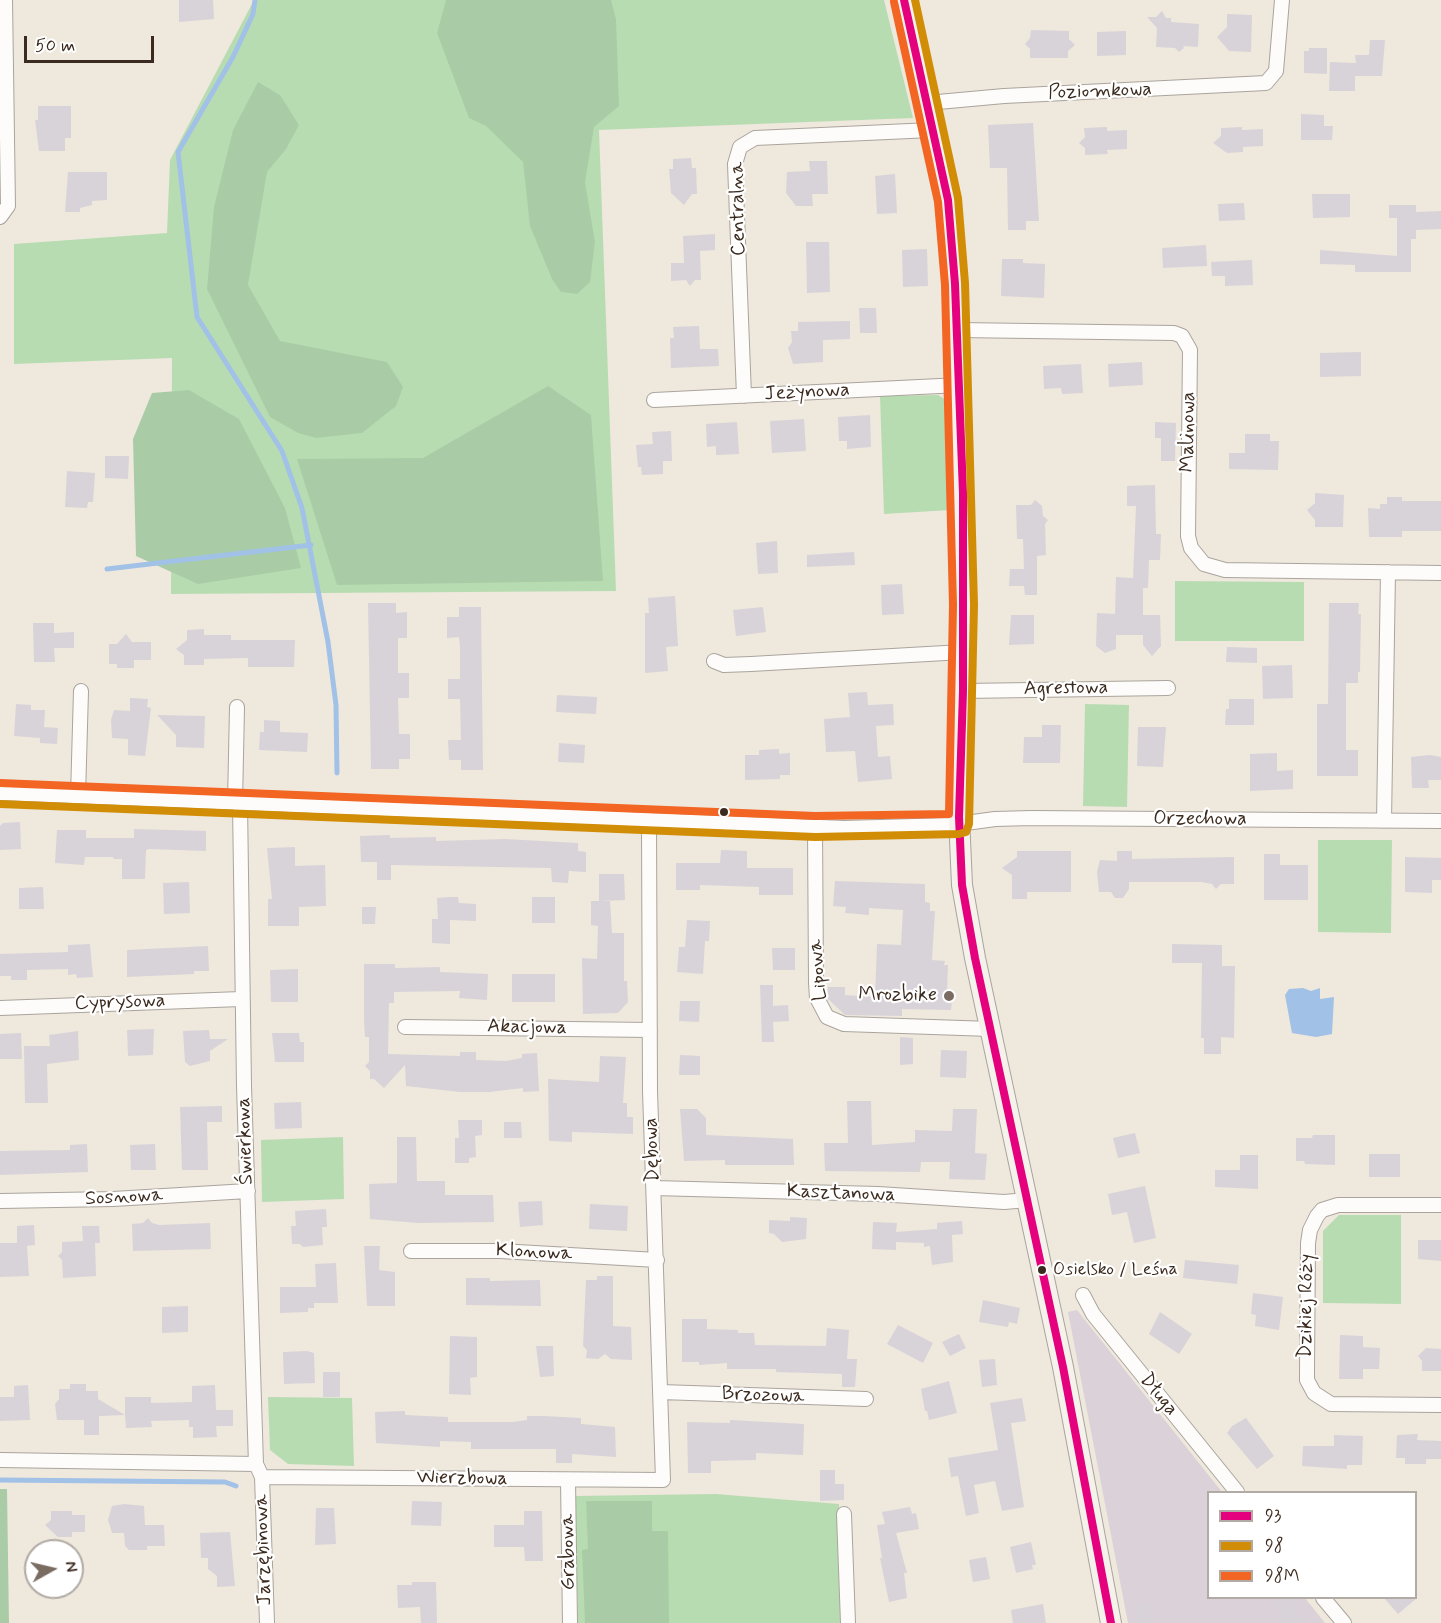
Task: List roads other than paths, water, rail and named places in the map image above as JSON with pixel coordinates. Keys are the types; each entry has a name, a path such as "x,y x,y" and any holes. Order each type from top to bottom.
{"street":[{"path":"0,217 8,206 4,0"},
{"path":"904,0 948,200 958,330 963,652 959,824 962,885 1065,1377 1111,1623"},
{"name":"Poziomkowa","path":"927,104 1004,96 1252,86 1266,83 1272,78 1278,57 1281,0"},
{"name":"Centralna","path":"744,396 735,164 740,147 754,138 932,130"},
{"name":"Malinowa","path":"958,330 1150,332 1174,333 1182,336 1190,350 1188,536 1196,557 1204,564 1225,570 1441,573"},
{"name":"Jeżynowa","path":"654,400 960,385"},
{"path":"1384,821 1388,572"},
{"path":"714,661 724,665 963,652"},
{"name":"Agrestowa","path":"963,691 1168,688"},
{"path":"78,796 81,692"},
{"name":"Świerkowa","path":"237,706 241,999 259,1470"},
{"name":"Orzechowa","path":"0,793 815,827 959,824 995,819 1031,818 1441,821"},
{"name":"Dębowa","path":"649,820 650,1030 663,1480"},
{"name":"Lipowa","path":"815,827 817,999 827,1017 844,1024 991,1029"},
{"name":"Cyprysowa","path":"0,1008 241,999"},
{"name":"Akacjowa","path":"405,1027 650,1030"},
{"name":"Kasztanowa","path":"654,1188 878,1194 1004,1202 1028,1200"},
{"name":"Sosnowa","path":"0,1201 113,1199 248,1191"},
{"name":"Dzikiej Róży","path":"1441,1204 1338,1205 1322,1210 1317,1216 1310,1230 1308,1243 1307,1370 1307,1380 1314,1393 1330,1404 1441,1405"},
{"name":"Klonowa","path":"411,1251 500,1251 657,1260"},
{"name":"Długa","path":"1083,1295 1093,1314 1236,1491"},
{"name":"Brzozowa","path":"661,1392 866,1399"},
{"name":"Wierzbowa","path":"0,1460 568,1480 663,1480"},
{"name":"Jarzębinowa","path":"259,1470 267,1623"},
{"name":"Grabowa","path":"568,1480 570,1623"},
{"path":"844,1514 848,1623"},
{"path":"1324,1599 1344,1623"}],"water":[{"path":"1303,988 1311,991 1320,988 1320,999 1334,997 1332,1034 1316,1037 1292,1033 1285,995 1289,989"}],"waterway":[{"path":"255,0 253,14 233,57 178,152 197,317 282,451 302,508 328,642 336,705 337,773"},
{"path":"107,569 311,545"},
{"path":"0,1480 225,1482 236,1486"}],"place":[{"name":"Mrozbike","path":"949,996"},
{"name":"Osielsko / Leśna","path":"1042,1270"}]}
